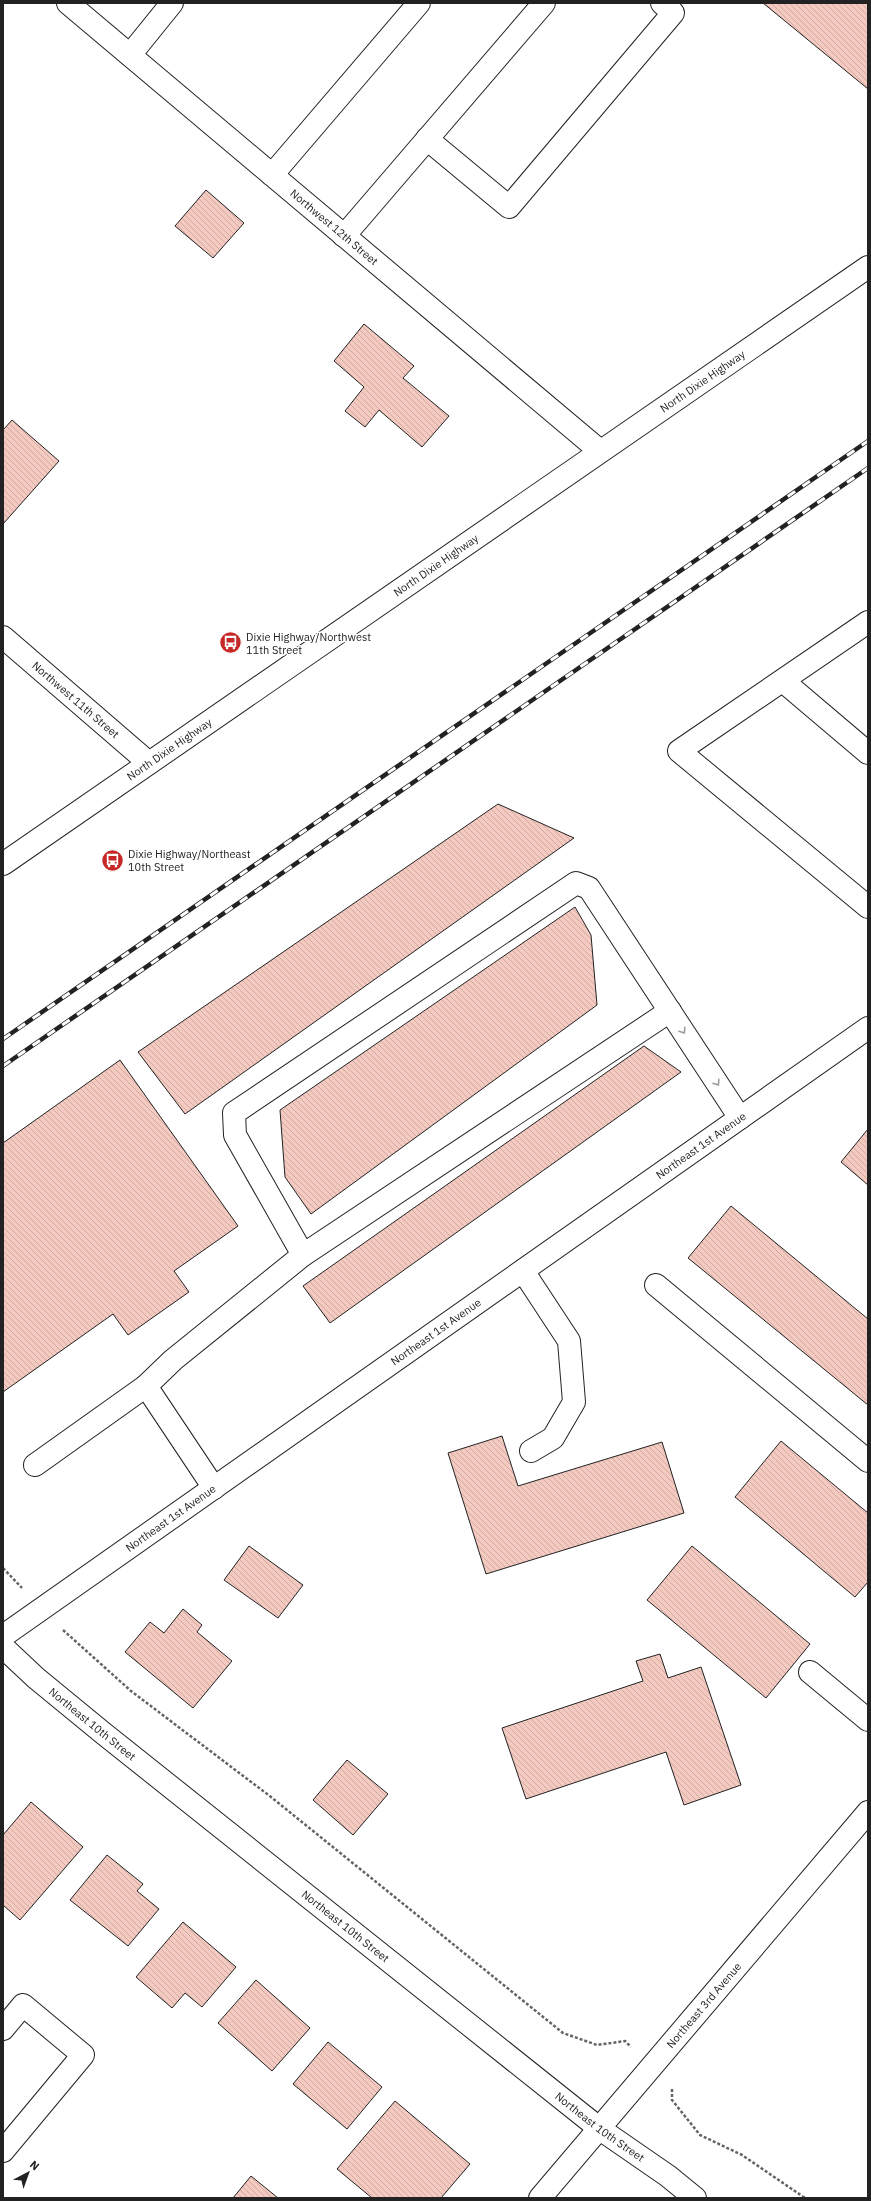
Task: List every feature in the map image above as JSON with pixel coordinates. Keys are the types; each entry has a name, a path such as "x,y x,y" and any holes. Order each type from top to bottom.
{"street":[{"name":"Northwest 12th Street","path":"68,3 600,451"},
{"path":"130,55 172,3"},
{"path":"272,175 419,3"},
{"path":"344,236 544,3"},
{"path":"427,139 509,207 674,13 662,3"},
{"name":"North Dixie Highway","path":"3,864 868,266"},
{"path":"868,622 679,751 868,907"},
{"name":"Northwest 11th Street","path":"3,637 149,763"},
{"path":"783,681 868,753"},
{"path":"303,1255 235,1136 234,1112 576,883 589,888 740,1118"},
{"path":"35,1465 146,1386 173,1360 303,1255 670,1011"},
{"name":"Northeast 1st Avenue","path":"3,1636 868,1028"},
{"path":"523,1271 569,1341 574,1402 553,1438 531,1450"},
{"path":"656,1285 868,1461"},
{"path":"146,1386 214,1488"},
{"name":"Northeast 10th Street","path":"3,1647 36,1678 104,1733 600,2128 668,2176 695,2198"},
{"path":"810,1672 868,1720"},
{"name":"Northeast 3rd Avenue","path":"540,2198 868,1812"},
{"path":"3,2029 23,2005 83,2055 3,2151"}],"path":[{"path":"72,1639 131,1691 271,1797 563,2033 597,2045 625,2041"},
{"path":"671,2082 672,2100 700,2135 742,2155 805,2198"}],"building":[{"path":"763,3 868,3 868,89"},
{"path":"206,190 244,223 213,258 175,226"},
{"path":"364,324 414,366 403,378 449,416 422,447 379,410 365,427 345,411 364,387 334,361"},
{"path":"12,420 59,461 3,524 3,430"},
{"path":"498,804 574,838 185,1114 138,1052"},
{"path":"575,907 591,935 597,1005 311,1214 285,1177 280,1110"},
{"path":"644,1046 681,1072 330,1323 303,1286"},
{"path":"120,1060 238,1226 174,1271 189,1292 128,1335 113,1314 3,1392 3,1143"},
{"path":"868,1129 868,1185 841,1162"},
{"path":"731,1206 868,1319 868,1405 688,1258"},
{"path":"502,1436 518,1486 662,1442 684,1513 486,1574 448,1453"},
{"path":"781,1441 868,1513 868,1582 855,1597 735,1497"},
{"path":"249,1546 303,1585 278,1618 224,1580"},
{"path":"692,1546 810,1644 766,1698 647,1600"},
{"path":"183,1609 202,1625 197,1632 232,1661 193,1708 125,1652 150,1622 164,1633"},
{"path":"660,1654 668,1678 701,1667 741,1785 684,1805 666,1752 526,1799 502,1728 643,1681 636,1661"},
{"path":"347,1760 388,1794 353,1835 313,1800"},
{"path":"31,1802 83,1847 20,1920 3,1905 3,1835"},
{"path":"107,1855 143,1884 137,1891 159,1909 128,1946 70,1900"},
{"path":"183,1922 236,1967 202,2007 185,1993 172,2008 136,1977"},
{"path":"256,1980 310,2028 272,2071 218,2023"},
{"path":"328,2042 382,2087 347,2129 293,2084"},
{"path":"395,2101 470,2164 441,2198 372,2198 337,2169"},
{"path":"251,2176 278,2198 233,2198"}],"railway":[{"path":"3,1039 868,441"},
{"path":"3,1066 868,468"}],"place":[{"name":"Dixie Highway/Northwest 11th Street","path":"231,643"},
{"name":"Dixie Highway/Northeast 10th Street","path":"112,860"}]}
